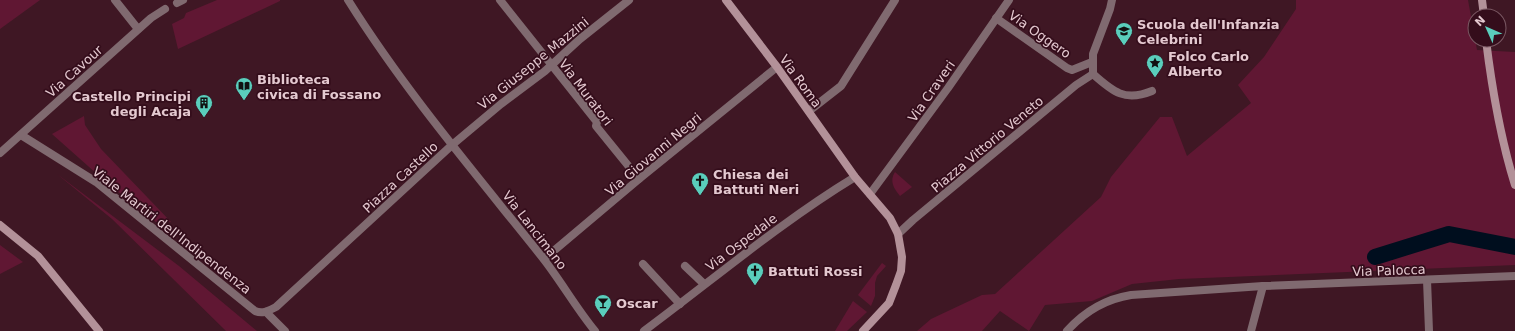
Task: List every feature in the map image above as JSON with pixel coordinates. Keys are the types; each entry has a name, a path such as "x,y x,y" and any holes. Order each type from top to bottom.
{"main road":[{"name":"Via Roma","path":"726,0 777,67 856,177 890,218 898,234 902,257 901,271 896,285 889,303 863,331"},
{"path":"1487,48 1490,77 1504,151 1515,185"},
{"path":"0,225 38,256 99,331"}],"street":[{"path":"115,0 138,29"},
{"name":"Piazza Castello","path":"266,312 276,307 452,145 431,119 365,28 348,0"},
{"name":"Via Muratori","path":"500,0 550,65 597,122 596,126 639,179"},
{"name":"Via Giuseppe Mazzini","path":"452,145 501,104 545,71 580,39 629,0"},
{"path":"809,111 841,86 895,0"},
{"name":"Via Craveri","path":"870,194 948,88 1009,0"},
{"path":"1112,0 1093,54 1093,74 1112,90 1124,96 1142,95 1152,91"},
{"name":"Via Cavour","path":"0,153 138,29 165,9"},
{"name":"Via Oggero","path":"996,18 1067,68 1072,70 1092,62"},
{"name":"Via Giovanni Negri","path":"544,259 639,179 777,67"},
{"name":"Piazza Vittorio Veneto","path":"898,234 912,220 1071,89 1093,74"},
{"name":"Viale Martiri dell'Indipendenza","path":"21,135 96,182 255,312 266,312 285,331"},
{"name":"Via Lancimano","path":"452,145 544,259 595,331"},
{"name":"Via Ospedale","path":"644,331 704,284 825,196 856,177"},
{"path":"643,264 680,304"},
{"path":"685,266 704,284"},
{"name":"Via Palocca","path":"1067,331 1096,307 1122,297 1263,286 1515,276"},
{"path":"1427,280 1430,331"},
{"path":"1251,331 1263,286"}],"shaded area":[{"path":"0,0 40,0 0,29"},
{"path":"217,0 280,1 178,49 172,24 184,18 186,13"},
{"path":"1296,0 1468,0 1469,8 1467,8 1467,48 1515,52 1515,265 1179,279 1132,284 1092,301 1045,305 1029,331 1000,311 982,331 917,331 931,319 982,295 995,294 1101,197 1111,177 1160,117 1172,117 1187,156 1251,103 1238,85 1264,57 1296,9"},
{"path":"84,116 85,125 101,149 171,222 156,222 106,182 52,134"},
{"path":"895,172 912,187 900,196 894,188 892,182"},
{"path":"57,174 179,266 257,331 226,331 112,219"},
{"path":"0,245 23,262 0,274"},
{"path":"882,263 886,266 877,276 875,283 875,296 871,306 858,295"},
{"path":"853,301 867,312 847,331 835,331"}],"waterway":[{"path":"1375,257 1449,234 1515,247"}],"place":[{"name":"Scuola dell'Infanzia Celebrini","path":"1124,46"},
{"name":"Folco Carlo Alberto","path":"1155,78"},
{"name":"Biblioteca civica di Fossano","path":"244,101"},
{"name":"Castello Principi degli Acaja","path":"204,118"},
{"name":"Chiesa dei Battuti Neri","path":"700,196"},
{"name":"Battuti Rossi","path":"755,286"},
{"name":"Oscar","path":"603,318"}]}
